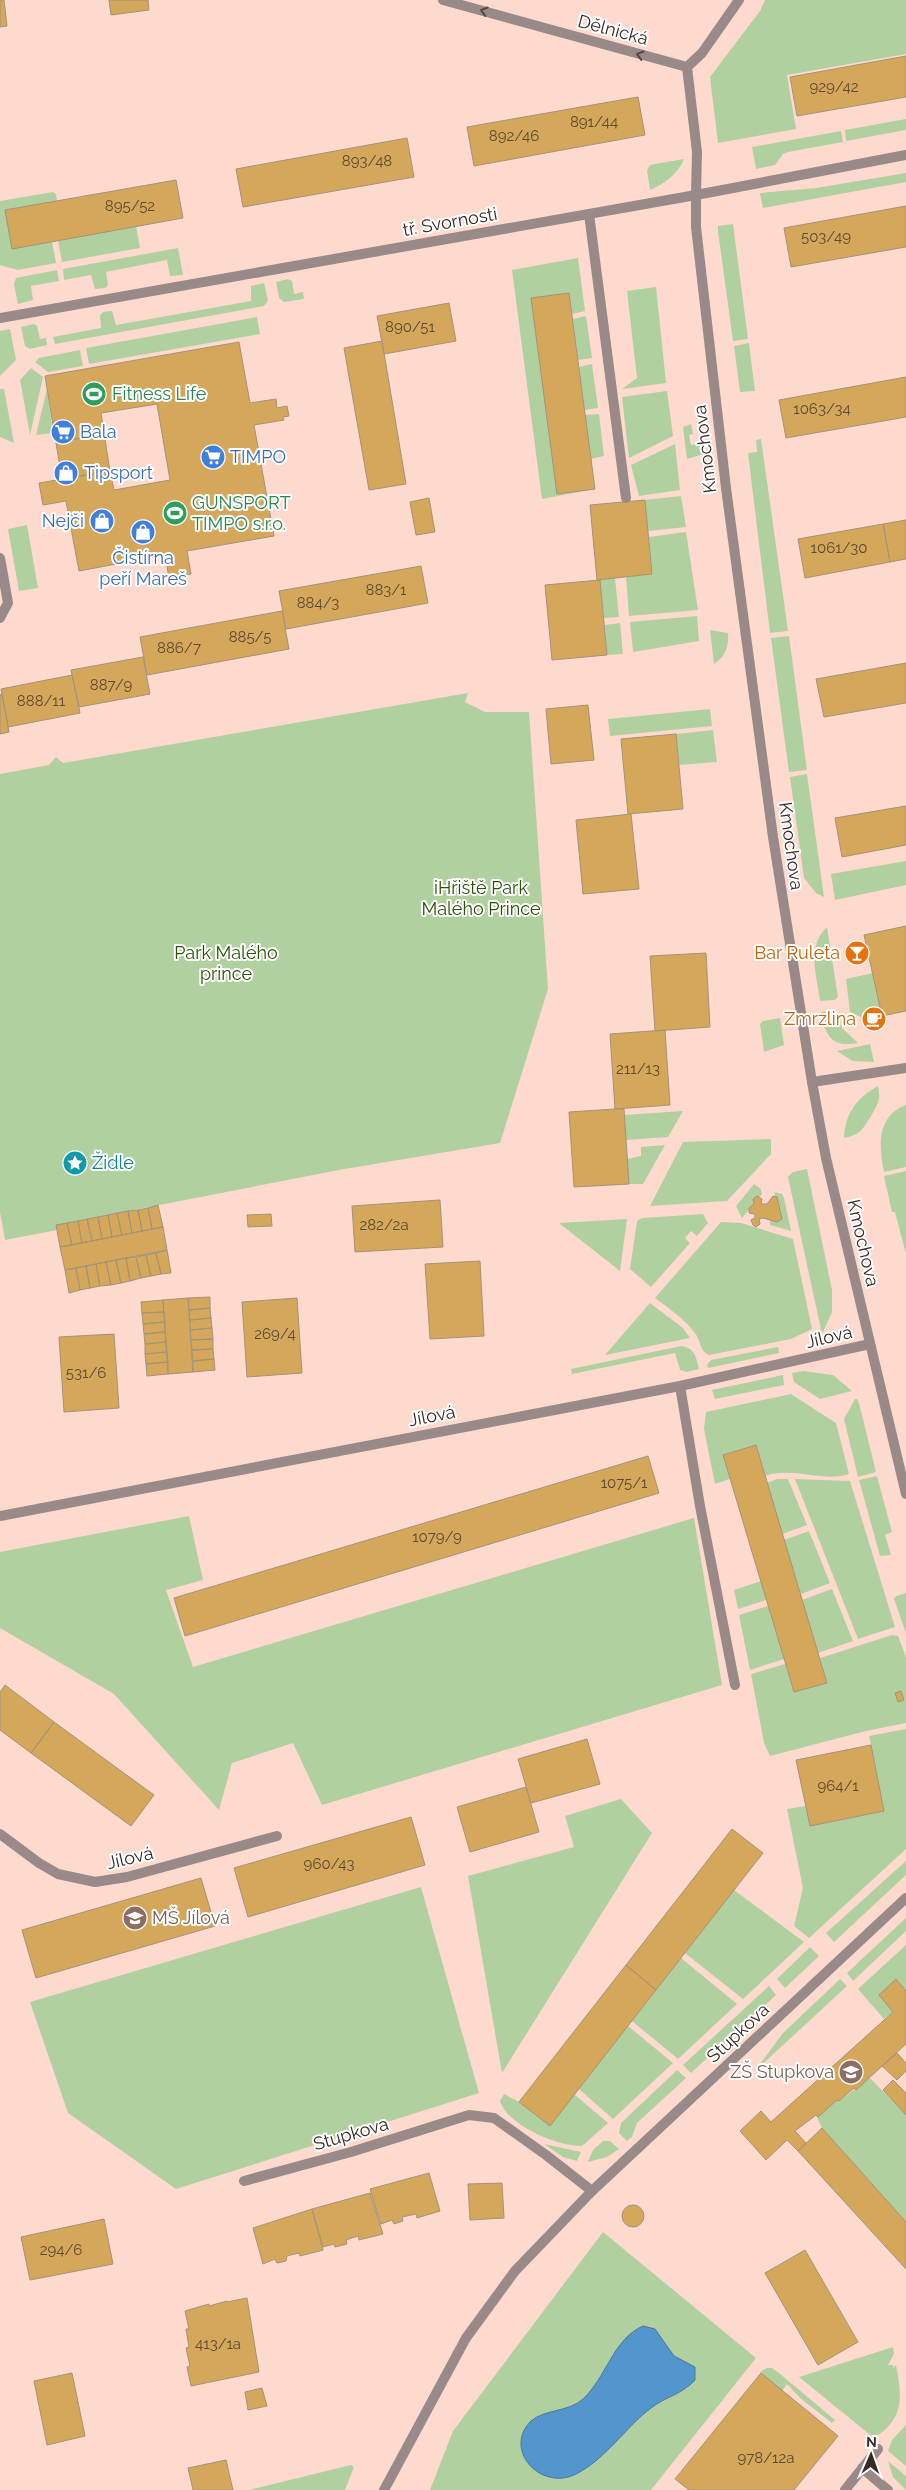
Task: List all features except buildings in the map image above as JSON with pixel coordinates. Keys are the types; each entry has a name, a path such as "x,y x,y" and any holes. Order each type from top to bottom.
{"street":[{"name":"Dělnická","path":"443,0 687,67"},
{"path":"696,195 697,152 687,67 702,53 739,0"},
{"name":"tř. Svornosti","path":"0,318 696,195 906,155"},
{"name":"Kmochova","path":"696,195 700,273 726,488 773,837 812,1082 826,1158 906,1494"},
{"path":"589,214 626,498"},
{"path":"0,558 8,603 0,618"},
{"path":"812,1082 906,1068"},
{"name":"Jílová","path":"0,1516 680,1386 870,1344"},
{"path":"680,1386 700,1506 736,1685"},
{"name":"Jílová","path":"0,1834 39,1863 58,1874 95,1882 127,1877 277,1836"},
{"name":"Stupkova","path":"384,2490 466,2338 516,2271 592,2192 906,1898"},
{"name":"Stupkova","path":"244,2181 478,2115 494,2118 553,2160 592,2192"},
{"path":"845,2490 878,2448"},
{"path":"862,2468 888,2490"}],"green space":[{"path":"765,0 906,0 906,54 787,75 796,129 718,143 710,77 760,11"},
{"path":"906,119 906,130 846,141 845,130"},
{"path":"841,131 843,142 788,152 783,154 775,165 756,169 752,147"},
{"path":"684,159 670,178 650,190 647,170 650,165"},
{"path":"906,173 906,182 763,208 760,193 816,188"},
{"path":"53,192 56,194 57,201 5,210 52,242 56,263 18,270 0,265 0,201"},
{"path":"733,224 748,339 733,341 718,226"},
{"path":"136,226 140,248 62,262 58,240"},
{"path":"178,248 183,275 170,276 167,260 106,272 108,285 105,288 95,289 91,275 64,280 63,269"},
{"path":"578,258 585,311 572,314 557,494 595,489 542,499 512,270"},
{"path":"57,270 59,281 31,286 33,300 18,304 14,284 16,278"},
{"path":"288,279 292,281 294,294 303,292 304,299 284,302 279,298 276,282"},
{"path":"264,283 268,300 264,306 55,344 53,337 101,328 100,315 103,312 112,311 116,325 251,301 251,286"},
{"path":"656,287 666,383 622,389 637,378 627,291"},
{"path":"586,316 592,358 578,360 573,319"},
{"path":"257,317 260,334 89,364 86,348"},
{"path":"34,324 37,326 40,339 46,338 47,345 30,349 25,346 21,327"},
{"path":"10,329 16,360 0,376 0,331"},
{"path":"749,343 755,391 740,392 734,346"},
{"path":"80,350 83,366 48,372 35,362 39,358"},
{"path":"592,364 598,408 585,410 579,367"},
{"path":"31,368 43,377 30,435 20,380"},
{"path":"0,389 4,389 14,443 0,437"},
{"path":"47,389 53,433 36,435"},
{"path":"667,391 673,436 629,458 622,397"},
{"path":"599,414 604,456 591,459 585,415"},
{"path":"691,424 693,434 689,435 691,445 702,443 703,454 687,459 683,427"},
{"path":"761,439 788,631 770,633 748,453 757,452 756,440"},
{"path":"675,444 680,490 639,496 631,465"},
{"path":"681,496 686,527 648,531 645,500"},
{"path":"27,525 38,588 19,591 8,529"},
{"path":"686,532 698,610 629,616 626,577 652,574 649,537"},
{"path":"615,578 619,617 604,618 600,580"},
{"path":"697,616 699,641 633,652 630,622"},
{"path":"620,623 623,654 607,655 605,625"},
{"path":"710,630 728,633 726,650 714,664"},
{"path":"789,636 807,770 789,772 771,638"},
{"name":"Park Malého prince","path":"468,693 465,702 485,712 529,712 548,989 500,1143 339,1170 67,1223 57,1230 5,1240 0,1212 0,774 49,765 56,757 63,763"},
{"path":"710,709 712,726 610,736 608,719"},
{"path":"713,730 717,762 679,765 676,734"},
{"path":"807,774 824,897 816,893 804,878 790,777"},
{"path":"906,861 906,885 835,900 831,874"},
{"path":"827,927 838,997 835,1000 820,1001 814,962 817,943"},
{"path":"873,973 882,1016 868,1020 850,1012 846,979"},
{"path":"833,1011 840,1016 842,1028 858,1043 842,1044 831,1038 825,1028 821,1012"},
{"path":"780,1018 784,1045 764,1052 760,1024 763,1021"},
{"path":"870,1044 874,1062 853,1061 837,1051"},
{"path":"878,1086 878,1102 866,1124 857,1133 844,1138 847,1121 854,1107 858,1101"},
{"path":"906,1105 906,1167 884,1172 881,1153 882,1133 889,1117 896,1110"},
{"path":"683,1111 668,1137 626,1140 624,1115"},
{"path":"771,1139 771,1154 727,1201 650,1206 683,1142"},
{"path":"665,1145 643,1184 629,1184 627,1159 641,1156 641,1147"},
{"path":"807,1169 832,1290 832,1312 822,1334 788,1177 793,1172"},
{"path":"906,1171 906,1254 895,1212 892,1212 884,1176"},
{"path":"754,1184 761,1189 762,1194 742,1218 736,1206"},
{"path":"774,1192 782,1194 784,1198 791,1231 770,1225 770,1220 782,1219"},
{"path":"703,1214 708,1223 697,1236 691,1231 685,1238 690,1243 651,1287 630,1269 637,1221 642,1218"},
{"path":"627,1219 620,1271 559,1223"},
{"path":"721,1222 741,1223 793,1239 812,1329 791,1339 709,1355 702,1350 697,1336 688,1325 655,1298"},
{"path":"650,1303 683,1328 690,1338 605,1355"},
{"path":"681,1346 692,1351 696,1357 699,1369 687,1372 680,1370 675,1353 572,1374 571,1369"},
{"path":"778,1347 779,1353 708,1368 707,1365 711,1360"},
{"path":"803,1371 833,1375 852,1391 820,1399 794,1382 792,1373"},
{"path":"783,1375 784,1385 715,1399 712,1390"},
{"path":"791,1394 836,1423 849,1474 829,1477 797,1473 775,1473 765,1476 756,1445 723,1455 730,1479 715,1484 704,1429 706,1412"},
{"path":"855,1399 859,1403 876,1472 858,1477 844,1419"},
{"path":"877,1476 892,1532 885,1535 891,1555 880,1556 859,1480"},
{"path":"777,1479 788,1479 807,1525 782,1534 767,1483"},
{"path":"795,1479 850,1481 895,1627 858,1639"},
{"path":"189,1516 203,1580 166,1590 193,1667 694,1518 722,1685 322,1805 293,1743 232,1763 219,1810 114,1694 0,1628 0,1552"},
{"path":"809,1531 830,1583 801,1594 784,1540"},
{"path":"761,1581 766,1600 738,1609 734,1590"},
{"path":"832,1589 853,1641 818,1653 802,1600"},
{"path":"906,1593 906,1633 894,1599 896,1596"},
{"path":"768,1606 784,1659 750,1670 739,1615"},
{"path":"892,1635 898,1636 906,1657 906,1723 866,1731 770,1756 764,1743 751,1674 785,1664 794,1692 827,1683 820,1658"},
{"path":"906,1729 906,1849 809,1938 794,1926 803,1888 787,1809 806,1806 811,1826 884,1811 869,1736"},
{"path":"621,1799 652,1833 502,2073 468,1876 574,1847 565,1816"},
{"path":"906,1861 906,1875 834,1942 826,1933"},
{"path":"421,1887 479,2093 176,2189 68,2113 30,2002"},
{"path":"734,1890 804,1942 743,1999 685,1953"},
{"path":"906,1918 906,1931 853,1981 847,1973"},
{"path":"906,1945 906,1991 896,1980 890,2009 893,2012 884,2019 858,1989"},
{"path":"810,1947 819,1956 785,1988 777,1979"},
{"path":"681,1958 737,2004 678,2059 632,2021"},
{"path":"840,1979 847,1986 755,2071 783,2033"},
{"path":"769,1986 776,1995 691,2073 683,2065"},
{"path":"628,2026 673,2063 613,2119 579,2089"},
{"path":"677,2070 686,2078 637,2123 632,2137 627,2141 619,2133 621,2123"},
{"path":"870,2078 906,2115 906,2222 822,2128 816,2115 818,2117 837,2100 839,2101"},
{"path":"504,2094 519,2102 550,2126 574,2094 608,2123 582,2146 560,2143 535,2133 512,2118 500,2101"},
{"path":"603,2141 610,2141 619,2149 607,2157 588,2162 593,2150"},
{"path":"544,2144 581,2152 577,2161 563,2157"},
{"path":"603,2232 756,2358 651,2490 430,2490 453,2431","holes":["655,2329 674,2356 695,2367 688,2388 652,2407 595,2460 521,2446 530,2424 537,2418 573,2406 589,2393 617,2348 626,2340"]},
{"path":"893,2347 894,2354 888,2365 893,2365 893,2368 896,2365 900,2397 899,2406 891,2423 874,2438 799,2377"},
{"path":"767,2368 772,2368 779,2373 835,2420 832,2423 800,2398 787,2384 782,2391 760,2372"},
{"path":"906,2425 906,2466 888,2451 892,2440"},
{"path":"888,2461 906,2476 906,2490 893,2477"},
{"path":"351,2465 354,2467 345,2490 249,2490"}],"water":[{"path":"643,2326 655,2329 674,2356 695,2367 695,2380 685,2389 662,2401 641,2416 605,2453 585,2469 574,2475 561,2478 549,2477 538,2472 529,2464 523,2454 521,2443 523,2432 531,2421 537,2417 571,2406 583,2399 598,2381 624,2340"}],"place":[{"name":"Fitness Life","path":"94,394"},
{"name":"Bala","path":"63,432"},
{"name":"TIMPO","path":"213,457"},
{"name":"Tipsport","path":"66,473"},
{"name":"GUNSPORT TIMPO s.r.o.","path":"175,513"},
{"name":"Nejči","path":"102,521"},
{"name":"Čistírna peří Mareš","path":"143,532"},
{"name":"Bar Ruleta","path":"857,953"},
{"name":"Zmrzlina","path":"874,1019"},
{"name":"Židle","path":"75,1163"},
{"name":"MŠ Jílová","path":"135,1918"},
{"name":"ZŠ Stupkova","path":"851,2072"}],"park label":[{"name":"iHřiště Park Malého Prince","path":"481,898"}]}
